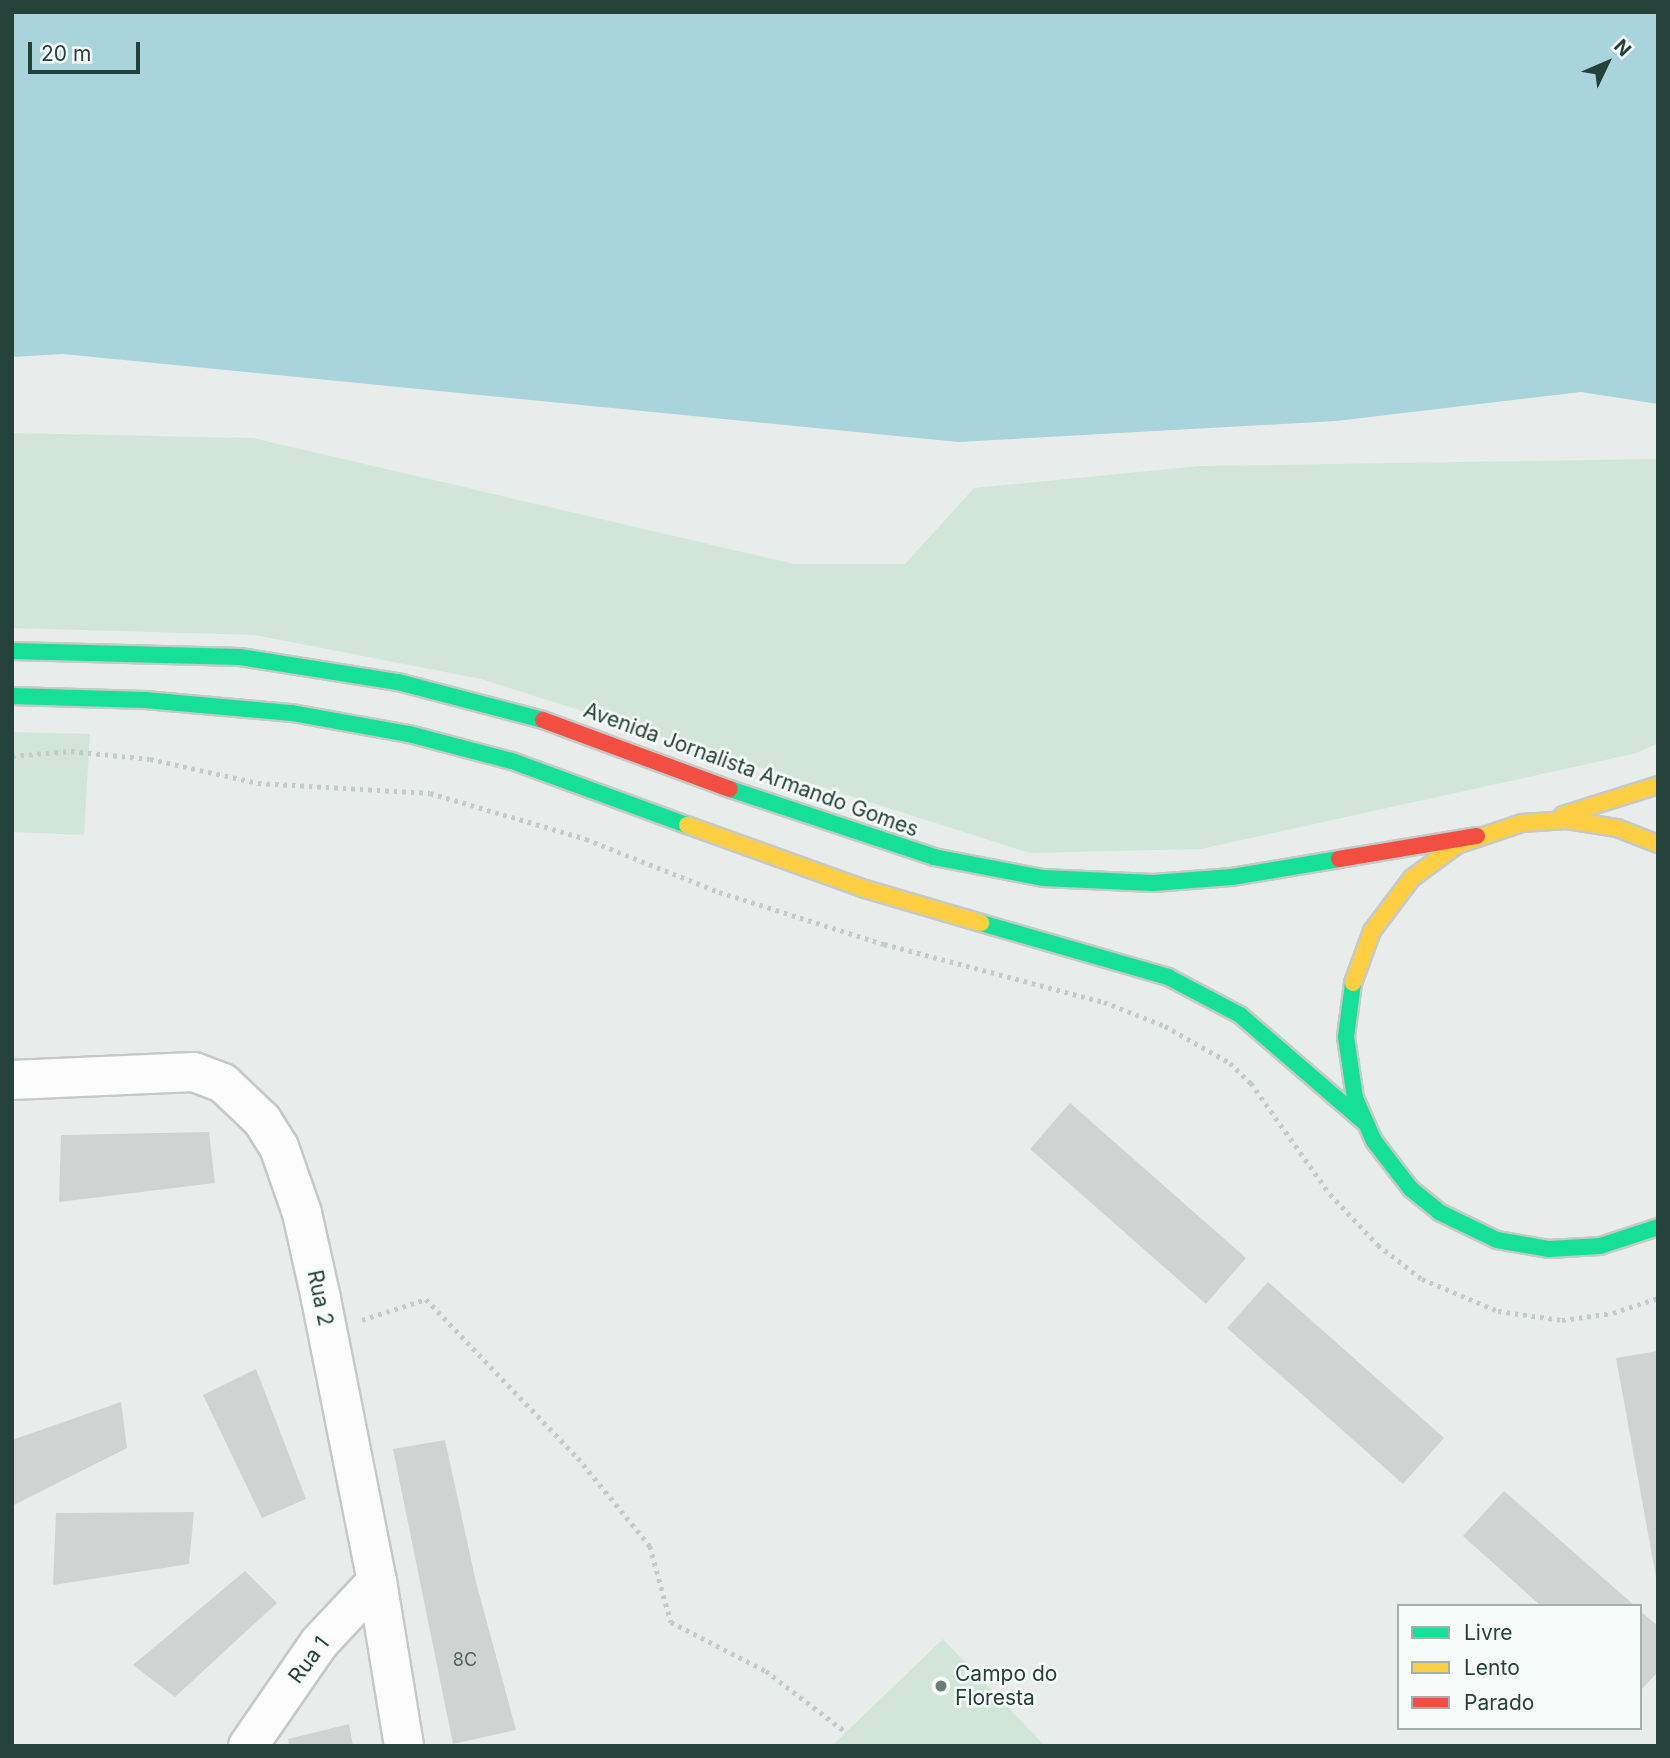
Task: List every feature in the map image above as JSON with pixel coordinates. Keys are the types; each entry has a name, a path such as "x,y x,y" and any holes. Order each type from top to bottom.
{"main road":[{"name":"Avenida Jornalista Armando Gomes","path":"12,650 240,657 398,682 539,718 769,804 934,857 1043,878 1153,883 1232,877 1477,836 1545,820"},
{"path":"12,696 145,700 292,713 410,734 512,761 853,885 1168,977 1240,1015 1365,1123"},
{"path":"1545,820 1658,785"},
{"path":"1545,820 1597,823 1658,844"},
{"path":"1477,836 1412,878 1390,902 1361,952 1347,1005 1346,1037 1348,1070 1365,1123 1385,1158 1411,1189 1439,1212 1497,1240 1573,1249 1628,1239 1658,1227"}],"street":[{"name":"Rua 2","path":"12,1080 194,1072 223,1083 262,1120 279,1147 302,1213 327,1331 377,1581 404,1746"},
{"name":"Rua 1","path":"248,1746 319,1643 377,1581"}],"path":[{"path":"12,756 71,751 150,759 258,783 430,793 586,839 719,892 884,944 1104,1002 1165,1026 1230,1063 1251,1083 1330,1194 1378,1245 1422,1279 1498,1311 1562,1320 1613,1313 1658,1298"},
{"path":"327,1331 426,1299 570,1449 650,1546 671,1622 766,1671 846,1732"}],"green space":[{"path":"12,433 253,438 794,564 905,564 974,488 1199,466 1658,459 1658,743 1637,753 1201,849 1030,853 481,679 255,635 12,628"},
{"path":"12,732 90,734 84,835 12,832"},
{"name":"Campo do Floresta","path":"943,1639 1045,1746 832,1746 846,1732"}],"water":[{"path":"12,12 1658,12 1658,404 1581,392 1336,421 958,442 63,354 12,357"}],"building":[{"path":"1070,1103 1246,1258 1206,1304 1030,1149"},
{"path":"209,1132 215,1183 59,1202 61,1135"},
{"path":"1268,1282 1444,1438 1403,1484 1227,1328"},
{"path":"1658,1351 1658,1577 1656,1577 1616,1358"},
{"path":"256,1369 306,1499 262,1518 203,1395"},
{"path":"121,1402 127,1448 12,1506 12,1440"},
{"path":"445,1440 476,1582 516,1730 453,1744 393,1449"},
{"path":"1504,1491 1633,1604 1539,1604 1463,1536"},
{"path":"194,1512 189,1564 53,1585 56,1513"},
{"path":"245,1571 277,1603 175,1697 133,1665"},
{"path":"1642,1613 1658,1626 1658,1672 1642,1689"},
{"path":"349,1724 353,1746 289,1746 288,1739"}],"traffic: fast":[{"path":"12,651 240,657 398,682 543,720"},
{"path":"12,696 145,700 292,713 409,734 512,761 687,825"},
{"path":"730,789 934,857 1043,878 1153,883 1232,877 1339,859"},
{"path":"981,923 1168,977 1240,1015 1365,1123"},
{"path":"1353,983 1346,1037 1355,1098 1374,1141 1411,1189 1439,1212 1497,1240 1549,1249 1600,1246 1658,1227"}],"traffic: slow":[{"path":"1563,815 1658,785"},
{"path":"1353,983 1372,931 1412,878 1457,845 1522,823 1567,820 1617,828 1658,844"},
{"path":"687,825 865,889 981,923"}],"traffic: jam":[{"path":"543,720 730,789"},
{"path":"1339,859 1477,836"}],"place":[{"name":"Campo do Floresta","path":"941,1686"}]}
